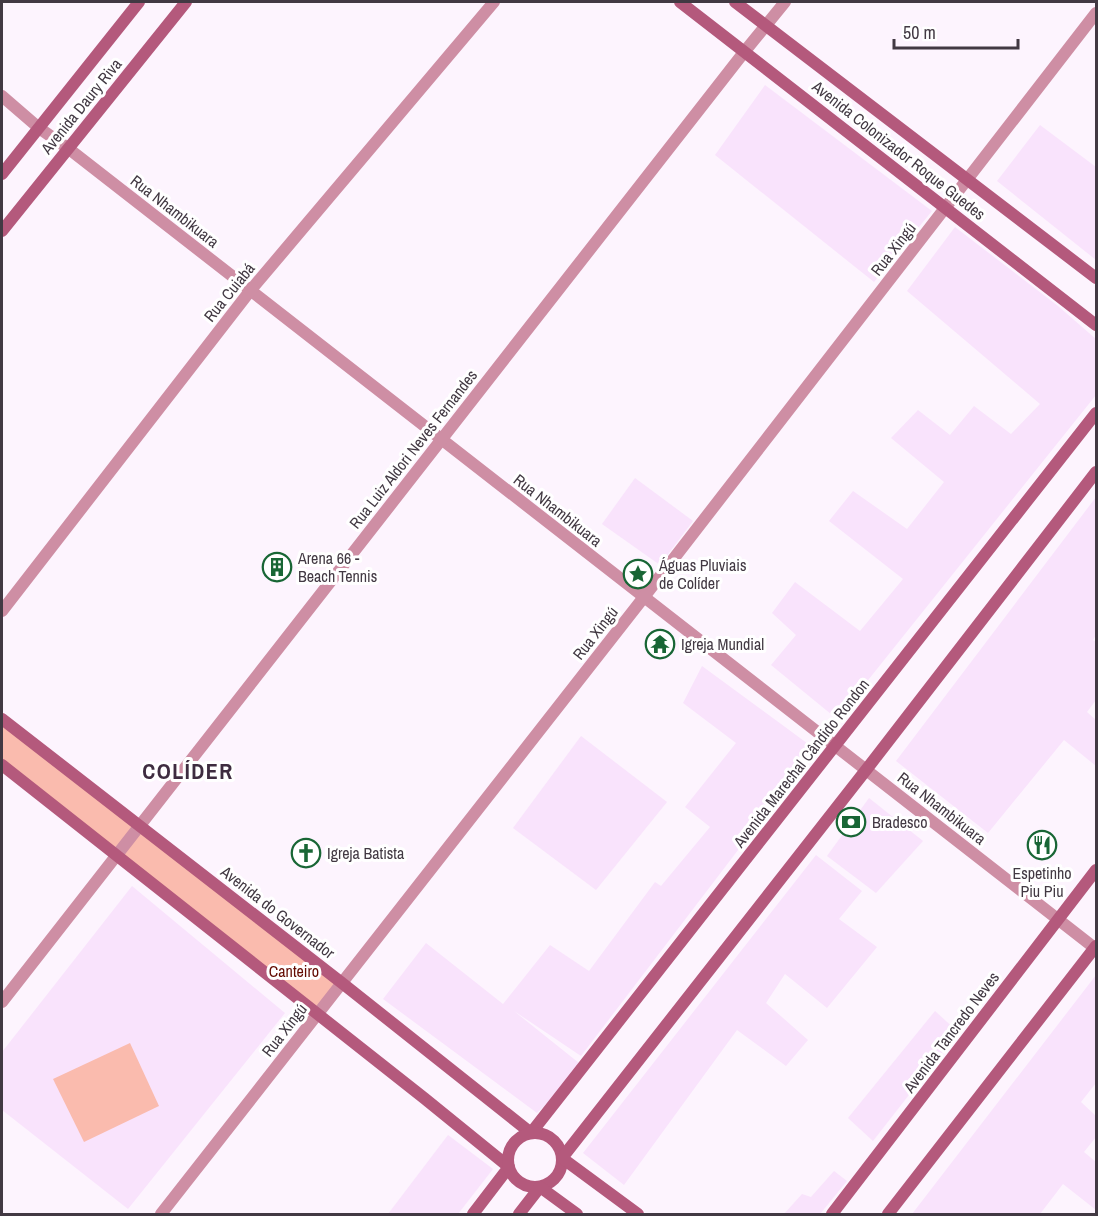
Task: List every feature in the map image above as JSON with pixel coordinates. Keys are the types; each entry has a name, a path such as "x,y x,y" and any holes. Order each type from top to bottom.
{"street":[{"name":"Avenida Daury Riva","path":"2,174 140,2"},
{"name":"Avenida Daury Riva","path":"2,231 186,2"},
{"name":"Rua Cuiabá","path":"2,611 250,291 494,2"},
{"name":"Avenida Colonizador Roque Guedes","path":"680,2 1096,325"},
{"name":"Avenida Colonizador Roque Guedes","path":"735,2 1096,278"},
{"name":"Rua Luiz Aldori Neves Fernandes","path":"2,1002 785,2"},
{"name":"Rua Xingú","path":"161,1215 1096,13"},
{"name":"Rua Nhambikuara","path":"2,96 39,128 69,148 441,440 1096,947"},
{"name":"Avenida Marechal Cândido Rondon","path":"531,1133 1096,413"},
{"path":"562,1158 1096,472"},
{"name":"Avenida do Governador","path":"2,719 531,1133"},
{"path":"2,765 509,1167 512,1174 524,1185 540,1187 577,1215"},
{"name":"Avenida Tancredo Neves","path":"832,1215 1096,870"},
{"path":"888,1215 1096,947"},
{"path":"473,1215 509,1167 511,1149 516,1142 531,1133 548,1137 555,1142 562,1158 562,1166 554,1180 540,1187 519,1215"},
{"path":"562,1158 638,1215"}],"shaded area":[{"path":"765,85 932,211 874,282 715,155"},
{"path":"1040,125 1096,167 1096,260 997,181"},
{"path":"955,227 1058,306 1096,339 1096,395 837,719 771,665 796,635 772,613 795,582 860,631 903,579 829,521 853,491 907,529 944,482 891,438 918,410 950,435 974,406 1011,434 1040,404 907,291"},
{"path":"635,478 693,521 660,565 602,524"},
{"path":"1096,497 1096,635 1093,640 1096,642 1096,700 1087,712 1096,720 1096,766 1064,740 988,833 896,761"},
{"path":"702,666 815,749 581,1056 514,1011 584,1067 537,1113 383,999 426,943 503,1004 550,945 589,971 655,882 661,886 710,827 685,807 736,743 683,703"},
{"path":"581,736 667,802 596,890 513,828"},
{"path":"869,798 923,841 876,893 827,856"},
{"path":"816,855 862,891 839,919 877,947 827,1008 785,974 766,1003 808,1040 786,1066 737,1030 624,1185 583,1153"},
{"path":"132,886 285,1013 128,1209 2,1110 2,1052"},
{"path":"1096,975 1096,1083 1081,1102 1096,1116 1096,1137 1084,1152 1096,1162 1096,1210 1063,1184 1040,1214 912,1214"},
{"path":"935,1011 958,1032 873,1141 848,1118"},
{"path":"448,1135 493,1169 458,1214 388,1214"},
{"path":"834,1171 847,1181 820,1214 784,1214 802,1194 811,1197"}],"green space":[{"path":"2,720 137,824 114,852 2,765"},
{"name":"Canteiro","path":"140,826 341,983 316,1013 117,856"},
{"path":"130,1043 159,1106 84,1142 53,1079"}],"place":[{"name":"Arena 66 - Beach Tennis","path":"277,567"},
{"name":"Águas Pluviais de Colíder","path":"638,574"},
{"name":"Igreja Mundial","path":"660,644"},
{"name":"Bradesco","path":"851,822"},
{"name":"Espetinho Piu Piu","path":"1042,845"},
{"name":"Igreja Batista","path":"306,853"}],"district":[{"name":"COLÍDER","path":"188,771"}]}
